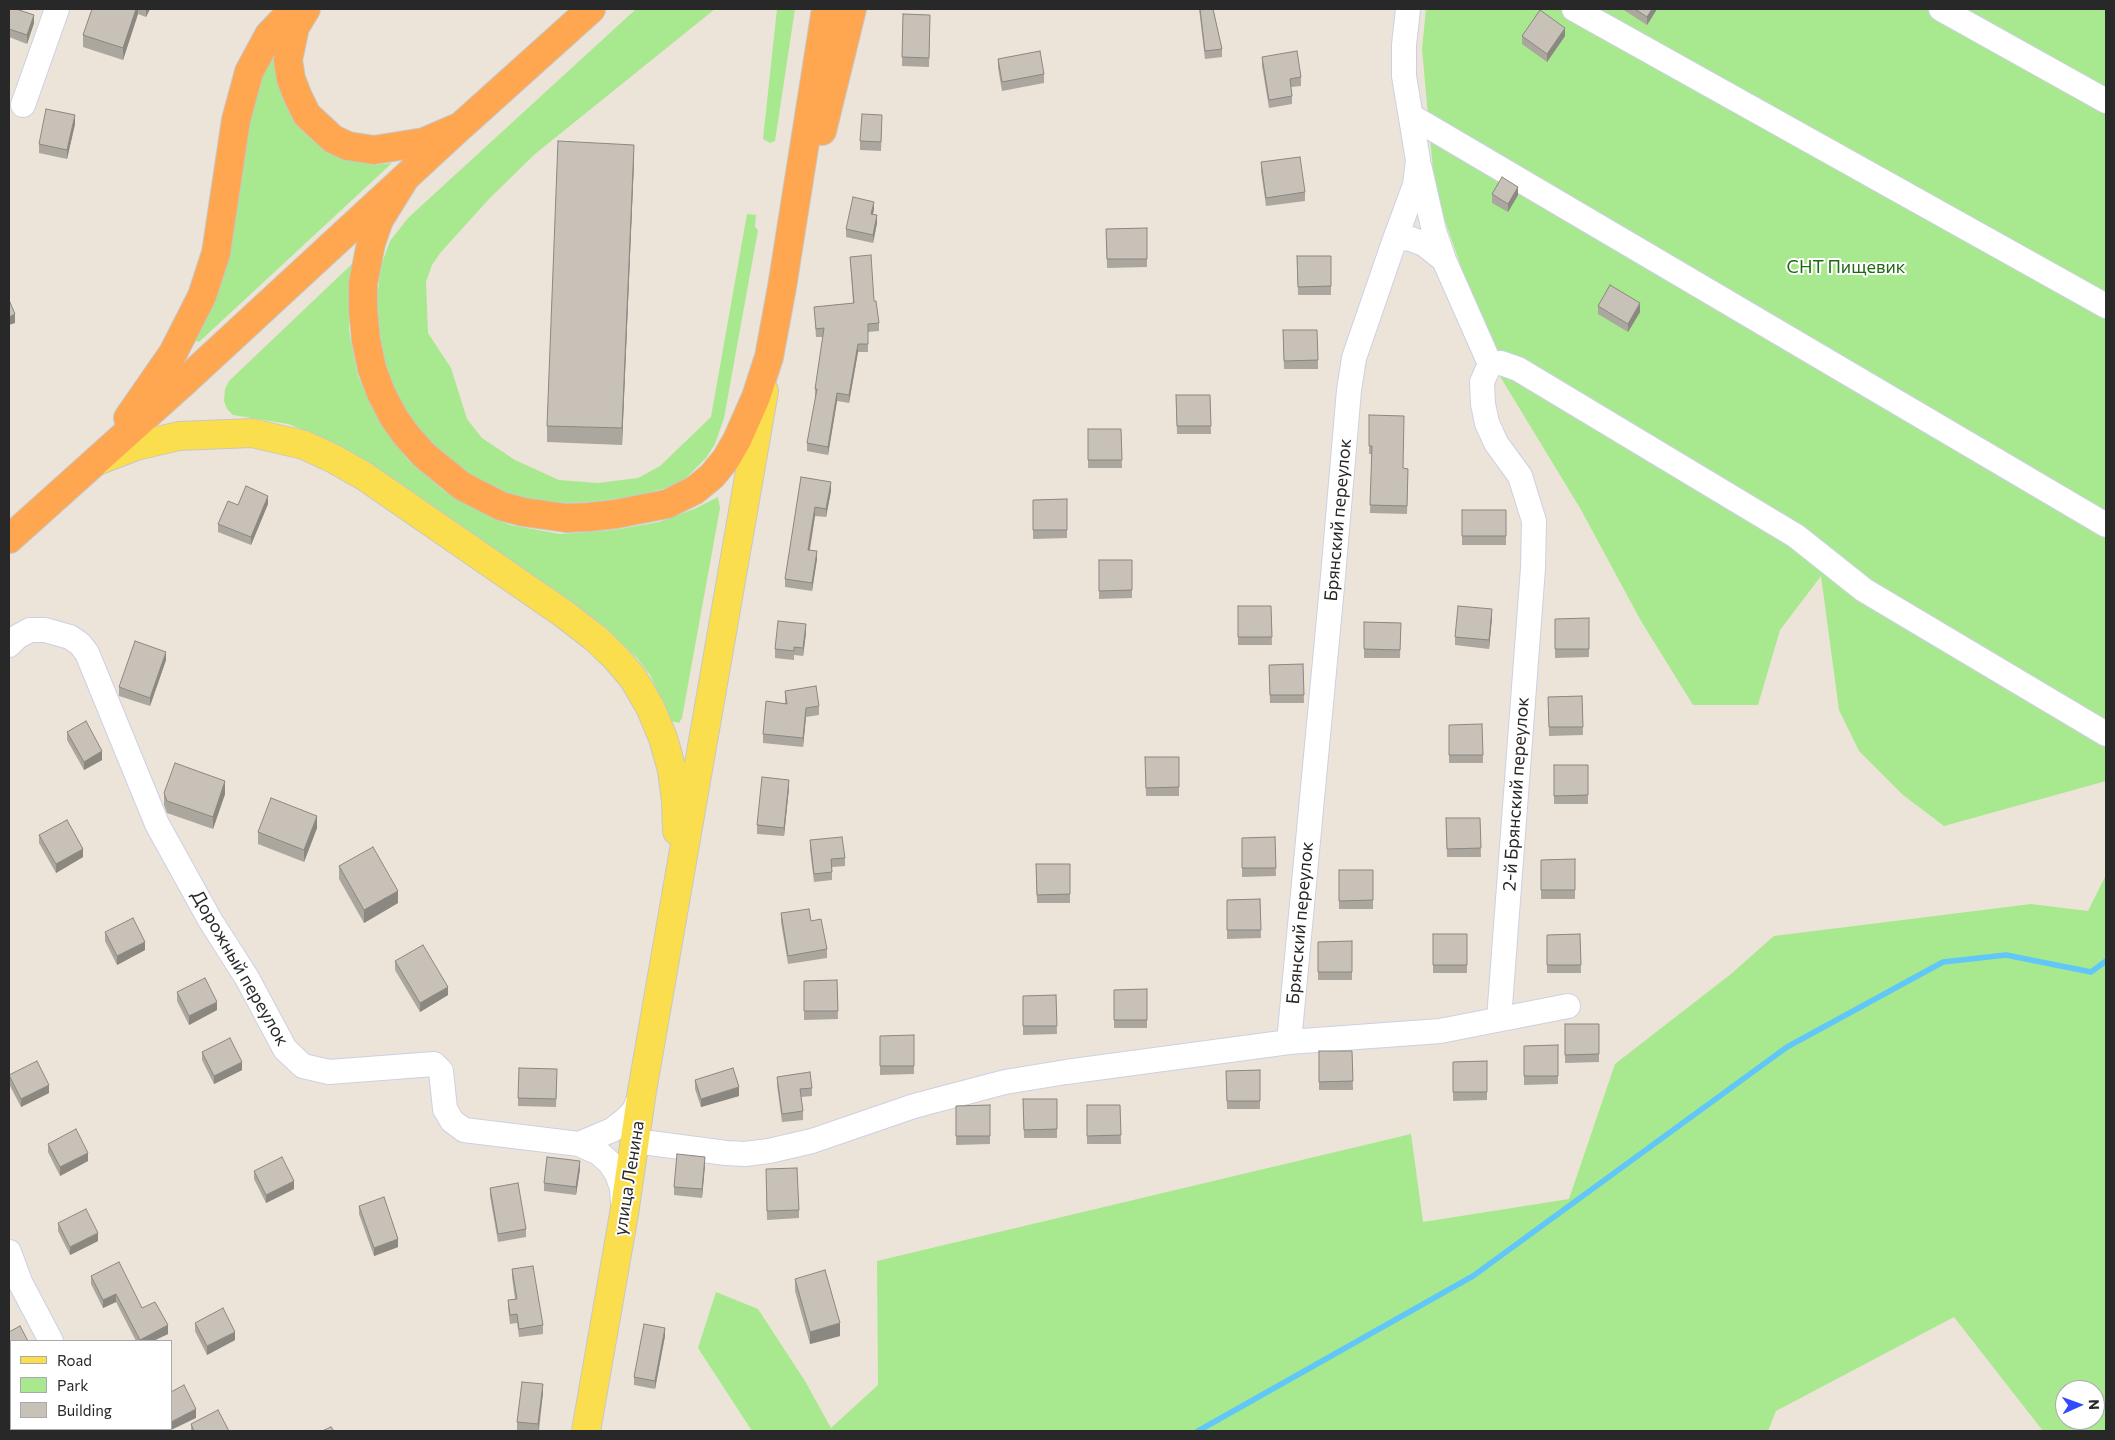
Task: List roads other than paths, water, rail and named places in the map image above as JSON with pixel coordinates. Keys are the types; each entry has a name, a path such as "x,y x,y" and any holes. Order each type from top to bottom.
{"highway":[{"path":"97,460 174,353 202,296 216,253 236,120 248,72 268,35 294,9"},
{"path":"306,9 295,27 290,43 288,60 291,79 307,115 333,139 362,149 388,149 424,142 461,126"},
{"path":"9,539 461,126 592,9"},
{"path":"819,47 820,9"},
{"path":"405,178 379,220 367,261 363,284 363,309 366,340 372,369 381,393 394,418 407,436 442,471 482,497 523,512 566,518 616,514 647,509 684,497 712,476 726,459 756,398 769,357 782,287 826,9"},
{"path":"782,287 852,9"}],"main road":[{"path":"672,925 769,357"},
{"path":"97,460 136,446 179,436 203,434 252,433 304,446 334,459 371,481 594,636 633,678 650,706 672,770 676,801 678,847 672,925"},
{"name":"улица Ленина","path":"586,1431 624,1214 642,1092 672,925"}],"street":[{"path":"23,105 58,9"},
{"name":"Брянский переулок","path":"1289,1042 1332,586 1348,390 1354,358 1416,185 1418,160 1404,76 1404,45 1408,9"},
{"path":"1574,9 2106,306"},
{"path":"1941,9 2106,101"},
{"path":"1411,116 2106,525"},
{"path":"1418,160 1434,231 1444,260 1490,364 1501,363 1518,369 1796,536 1864,590 2106,734"},
{"path":"1396,237 1411,239 1424,244 1444,260"},
{"name":"2-й Брянский переулок","path":"1490,364 1482,382 1483,404 1487,423 1496,443 1520,476 1534,520 1533,568 1499,1019"},
{"name":"Дорожный переулок","path":"9,645 30,630 44,630 70,637 80,644 87,653 156,824 285,1049 303,1066 329,1072 434,1064 442,1071 445,1109 452,1121 464,1130 579,1144"},
{"path":"635,1141 745,1154 769,1151 812,1141 914,1106 1004,1082 1289,1042 1440,1031 1568,1006"},
{"path":"579,1144 606,1132 625,1120 634,1111 642,1092"},
{"path":"579,1144 599,1153 610,1163 617,1174 622,1188 624,1214"},
{"path":"9,1252 20,1282 50,1340"}],"waterway":[{"path":"1198,1431 1473,1276 1787,1047 1943,962 2006,955 2091,972 2106,961"}],"park label":[{"name":"СНТ Пищевик","path":"1846,267"}]}
